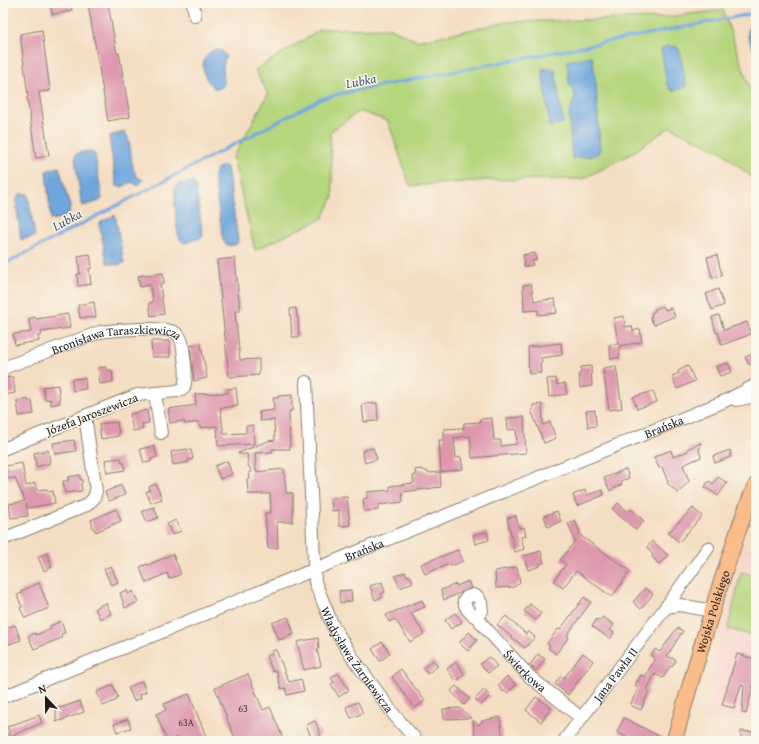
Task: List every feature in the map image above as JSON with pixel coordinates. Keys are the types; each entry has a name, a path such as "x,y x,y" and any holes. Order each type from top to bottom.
{"main road":[{"name":"Wojska Polskiego","path":"674,741 712,611 740,525 756,484"}],"street":[{"path":"193,3 195,16"},
{"name":"Bronisława Taraszkiewicza","path":"3,368 100,332 115,330 172,330 178,334 182,343 186,370 184,388"},
{"name":"Władysława Żarniewicza","path":"306,382 315,582 333,626 352,657 413,740"},
{"name":"Brańska","path":"3,697 725,401 756,385"},
{"name":"Józefa Jaroszewicza","path":"3,449 137,395 177,391 184,388"},
{"path":"156,393 161,433"},
{"name":"Brańska","path":"725,401 756,396"},
{"path":"3,539 87,505 94,498 96,490 85,416"},
{"name":"Jana Pawła II","path":"564,741 666,607 708,548"},
{"path":"666,607 680,604 712,611"},
{"name":"Świerkowa","path":"477,616 482,624 529,676 582,718"}],"shaded area":[{"path":"742,548 756,550 756,719 703,720 712,674"}],"green space":[{"path":"723,10 756,106 756,181 722,152 670,127 629,155 583,179 490,180 410,186 388,121 359,111 330,132 333,197 323,218 255,250 233,158 268,94 255,70 321,29 391,28 417,41 507,22 658,18"},
{"path":"741,572 756,576 756,636 728,629"}],"water":[{"path":"754,25 756,26 756,54 748,37 748,28"},
{"path":"668,46 677,47 680,52 686,87 672,91 667,84 661,49"},
{"path":"213,50 221,51 226,56 223,65 224,84 221,88 216,89 207,80 203,70 205,59"},
{"path":"592,56 596,84 600,152 593,156 572,158 569,113 575,97 574,91 569,83 567,61"},
{"path":"542,69 555,69 563,123 550,127"},
{"path":"125,132 129,143 132,165 137,176 143,180 138,186 131,182 122,187 117,186 115,179 109,136"},
{"path":"92,151 95,155 102,199 83,206 75,158 76,154"},
{"path":"59,167 70,206 69,216 51,220 46,171"},
{"path":"227,167 238,240 237,244 231,246 223,241 214,176 217,168"},
{"path":"193,182 196,187 203,237 185,243 178,235 175,187 179,184"},
{"path":"19,194 28,194 35,236 21,240 16,202"},
{"path":"115,215 124,263 117,265 107,263 99,223"}],"building":[{"path":"50,3 71,3 72,11 52,14"},
{"path":"88,3 108,3 117,54 119,53 130,117 108,121"},
{"path":"42,30 50,91 39,92 49,156 36,158 20,34"},
{"path":"535,253 536,260 532,261 533,265 524,267 523,255"},
{"path":"90,254 92,268 89,269 91,284 78,286 77,274 80,274 78,256"},
{"path":"717,255 722,276 712,278 707,257"},
{"path":"235,258 240,311 235,311 240,360 259,359 259,375 229,377 217,260"},
{"path":"163,273 164,283 160,284 164,314 151,316 149,303 153,302 150,285 140,287 138,276"},
{"path":"531,284 534,301 555,299 557,313 538,315 538,310 524,311 523,285"},
{"path":"718,289 724,305 712,310 706,294"},
{"path":"94,302 96,317 80,318 78,305"},
{"path":"663,306 665,310 671,308 675,316 654,325 650,317 652,316 651,313 655,311 655,309"},
{"path":"296,308 299,337 292,337 290,309"},
{"path":"68,314 70,328 41,332 42,335 38,336 39,341 15,345 13,334 31,332 29,320 32,318 35,317 37,319"},
{"path":"719,315 724,330 747,322 751,334 722,345 718,332 716,333 712,317"},
{"path":"624,316 625,327 632,326 633,331 640,329 642,342 619,346 620,357 611,359 609,345 618,344 614,318"},
{"path":"151,341 170,341 170,357 152,357"},
{"path":"561,343 562,355 541,358 541,373 529,374 528,347"},
{"path":"201,344 207,378 194,381 190,346"},
{"path":"756,353 756,362 749,365 745,357"},
{"path":"728,363 732,372 720,376 716,367"},
{"path":"591,366 592,386 580,388 579,373 581,373 581,367"},
{"path":"616,366 622,408 609,410 603,368"},
{"path":"688,366 695,381 677,389 672,376"},
{"path":"106,367 107,370 112,370 113,382 100,384 98,368"},
{"path":"13,377 15,393 3,395 3,378"},
{"path":"85,378 86,389 73,391 72,379"},
{"path":"556,378 557,385 565,383 567,394 549,397 547,379"},
{"path":"58,385 60,403 51,405 50,399 45,400 43,387"},
{"path":"236,388 238,406 220,408 224,434 246,433 246,426 253,425 254,444 218,446 217,426 200,428 199,422 185,424 184,421 170,423 168,409 196,405 195,394 228,393 227,389"},
{"path":"653,391 657,402 637,409 633,397"},
{"path":"292,395 292,411 289,411 290,449 272,449 272,452 255,453 256,472 284,469 286,493 293,493 293,522 277,522 278,548 268,548 265,513 271,513 270,494 248,494 247,479 250,479 249,472 252,472 248,465 247,454 238,453 268,441 275,440 274,420 260,421 259,412 274,410 273,398"},
{"path":"28,399 28,401 32,401 34,414 19,416 17,401"},
{"path":"377,403 378,421 364,422 362,404"},
{"path":"542,404 543,425 550,422 556,438 544,443 531,410 533,410 533,405"},
{"path":"147,410 149,423 142,424 143,429 133,431 130,414"},
{"path":"595,410 596,426 588,427 586,411"},
{"path":"524,417 526,453 472,458 470,436 454,438 456,458 461,457 463,469 441,472 439,440 444,440 444,429 464,428 464,423 480,422 480,419 492,418 494,440 501,440 501,446 517,444 516,429 508,430 507,418"},
{"path":"117,422 119,436 101,439 99,424"},
{"path":"74,440 76,451 55,454 53,443"},
{"path":"701,443 699,450 701,457 683,465 689,481 678,493 667,483 668,482 662,467 659,468 654,457 671,450 673,457 688,451 687,449"},
{"path":"154,446 157,457 151,459 151,462 144,463 140,449"},
{"path":"373,448 377,459 365,463 362,451"},
{"path":"187,449 191,450 193,459 188,460 189,462 173,465 171,452"},
{"path":"48,450 50,463 36,467 34,453"},
{"path":"730,450 731,457 715,463 713,456"},
{"path":"121,458 122,463 124,463 125,470 107,473 105,460"},
{"path":"227,461 232,474 220,479 215,466"},
{"path":"22,463 26,486 35,483 38,490 47,489 48,492 53,491 55,503 28,508 26,504 28,516 11,518 9,504 25,501 15,478 8,479 6,466"},
{"path":"421,469 430,473 440,472 441,487 402,492 403,502 378,505 378,510 364,511 363,499 367,498 367,492 390,490 390,486 414,483 413,476 416,475 415,470"},
{"path":"626,469 629,478 621,481 622,484 610,491 604,478"},
{"path":"80,475 80,479 83,481 81,484 82,491 65,493 63,481 68,481 68,477"},
{"path":"718,477 727,483 718,496 705,487 709,481 713,484"},
{"path":"156,484 162,499 151,503 146,492 150,490 149,487"},
{"path":"121,485 125,495 109,501 105,492"},
{"path":"585,490 587,495 602,490 604,495 577,506 573,495"},
{"path":"347,497 350,525 339,526 339,510 332,511 331,498"},
{"path":"618,503 628,512 631,509 644,521 636,530 612,509"},
{"path":"154,507 158,518 147,522 142,511"},
{"path":"693,508 702,516 679,542 668,533"},
{"path":"116,509 121,521 96,532 93,528 91,520"},
{"path":"557,511 561,521 548,527 544,516"},
{"path":"516,516 519,528 524,527 526,536 521,537 524,549 515,552 507,518"},
{"path":"176,520 181,531 172,535 167,524"},
{"path":"575,520 581,536 630,571 612,597 576,571 563,588 554,581 566,564 560,560 575,541 568,523"},
{"path":"487,532 489,540 475,544 473,535"},
{"path":"652,541 668,555 659,564 652,557 653,555 647,547"},
{"path":"458,550 463,561 451,566 450,564 425,574 421,564"},
{"path":"541,551 544,563 528,570 524,556"},
{"path":"47,553 52,567 44,571 38,557"},
{"path":"173,554 181,574 169,579 167,573 146,583 140,567"},
{"path":"111,566 118,582 111,585 104,569"},
{"path":"517,567 520,582 514,587 496,588 495,571"},
{"path":"405,572 407,576 410,576 413,582 400,588 395,576"},
{"path":"468,581 471,588 444,600 441,590 456,584 457,586"},
{"path":"382,582 385,592 381,594 383,597 375,600 370,586"},
{"path":"39,583 49,608 25,618 20,608 22,607 17,595 22,593 21,591"},
{"path":"645,588 653,594 641,609 633,602"},
{"path":"127,590 128,594 133,591 138,602 125,608 120,593"},
{"path":"351,590 352,601 340,603 339,591"},
{"path":"584,597 591,602 567,635 569,637 556,654 548,648 550,646 547,643 558,629 560,630"},
{"path":"422,600 425,607 411,613 424,634 410,642 395,619 389,622 386,615"},
{"path":"106,603 111,614 100,619 95,608"},
{"path":"530,604 541,613 536,620 524,611"},
{"path":"455,613 462,622 451,629 445,620"},
{"path":"506,616 526,634 528,631 535,637 525,648 497,625"},
{"path":"288,617 294,634 279,640 272,623"},
{"path":"603,617 614,625 610,630 614,633 610,639 592,626 597,619 600,621"},
{"path":"61,621 65,633 61,634 62,638 34,649 28,636 35,633 36,635 51,629 50,626"},
{"path":"15,625 21,640 3,646 3,630"},
{"path":"677,628 683,631 667,656 676,660 672,667 670,666 663,678 655,674 647,690 649,691 641,710 630,705 639,687 635,685 641,675 645,677 655,658 651,656 655,649 660,652"},
{"path":"469,632 477,640 468,651 459,643"},
{"path":"318,638 319,649 317,649 321,666 304,670 297,642"},
{"path":"382,642 390,653 380,661 372,649"},
{"path":"276,650 289,682 301,679 304,691 287,695 285,688 281,689 276,670 273,672 266,656 272,654 271,651"},
{"path":"583,653 593,661 568,695 555,684 561,676 564,678"},
{"path":"538,654 545,659 536,671 530,665"},
{"path":"737,654 756,659 756,687 753,686 746,714 742,713 744,686 741,685 734,708 722,705"},
{"path":"489,657 497,666 488,673 480,664"},
{"path":"433,660 438,666 427,674 423,668"},
{"path":"456,662 465,675 456,681 447,669"},
{"path":"401,669 425,701 415,708 392,677"},
{"path":"338,673 349,690 339,697 331,684 334,682 331,678"},
{"path":"248,674 263,710 270,707 282,736 270,741 236,741 215,688"},
{"path":"507,676 516,685 507,693 505,691 503,692 498,685"},
{"path":"142,681 146,692 140,694 141,698 134,701 128,688"},
{"path":"113,685 118,697 116,698 117,700 103,706 97,692"},
{"path":"456,686 470,699 464,705 451,691"},
{"path":"484,690 490,696 481,705 475,699"},
{"path":"189,694 208,741 179,741 177,737 167,741 156,714 166,710 164,704"},
{"path":"536,697 551,708 541,722 526,710"},
{"path":"80,701 84,712 56,722 56,708"},
{"path":"358,702 363,713 351,718 346,707"},
{"path":"460,708 471,718 444,719 443,709"},
{"path":"39,715 42,723 11,736 7,727"},
{"path":"500,717 503,741 481,741 481,738 475,739 473,720 479,725 482,721"},
{"path":"624,718 665,739 665,741 634,741 617,732"},
{"path":"128,719 131,728 117,732 114,724"},
{"path":"315,721 321,735 312,739 306,725"},
{"path":"741,731 753,732 753,741 741,741"}],"waterway":[{"name":"Lubka","path":"3,265 321,99 343,93 756,13"}]}
